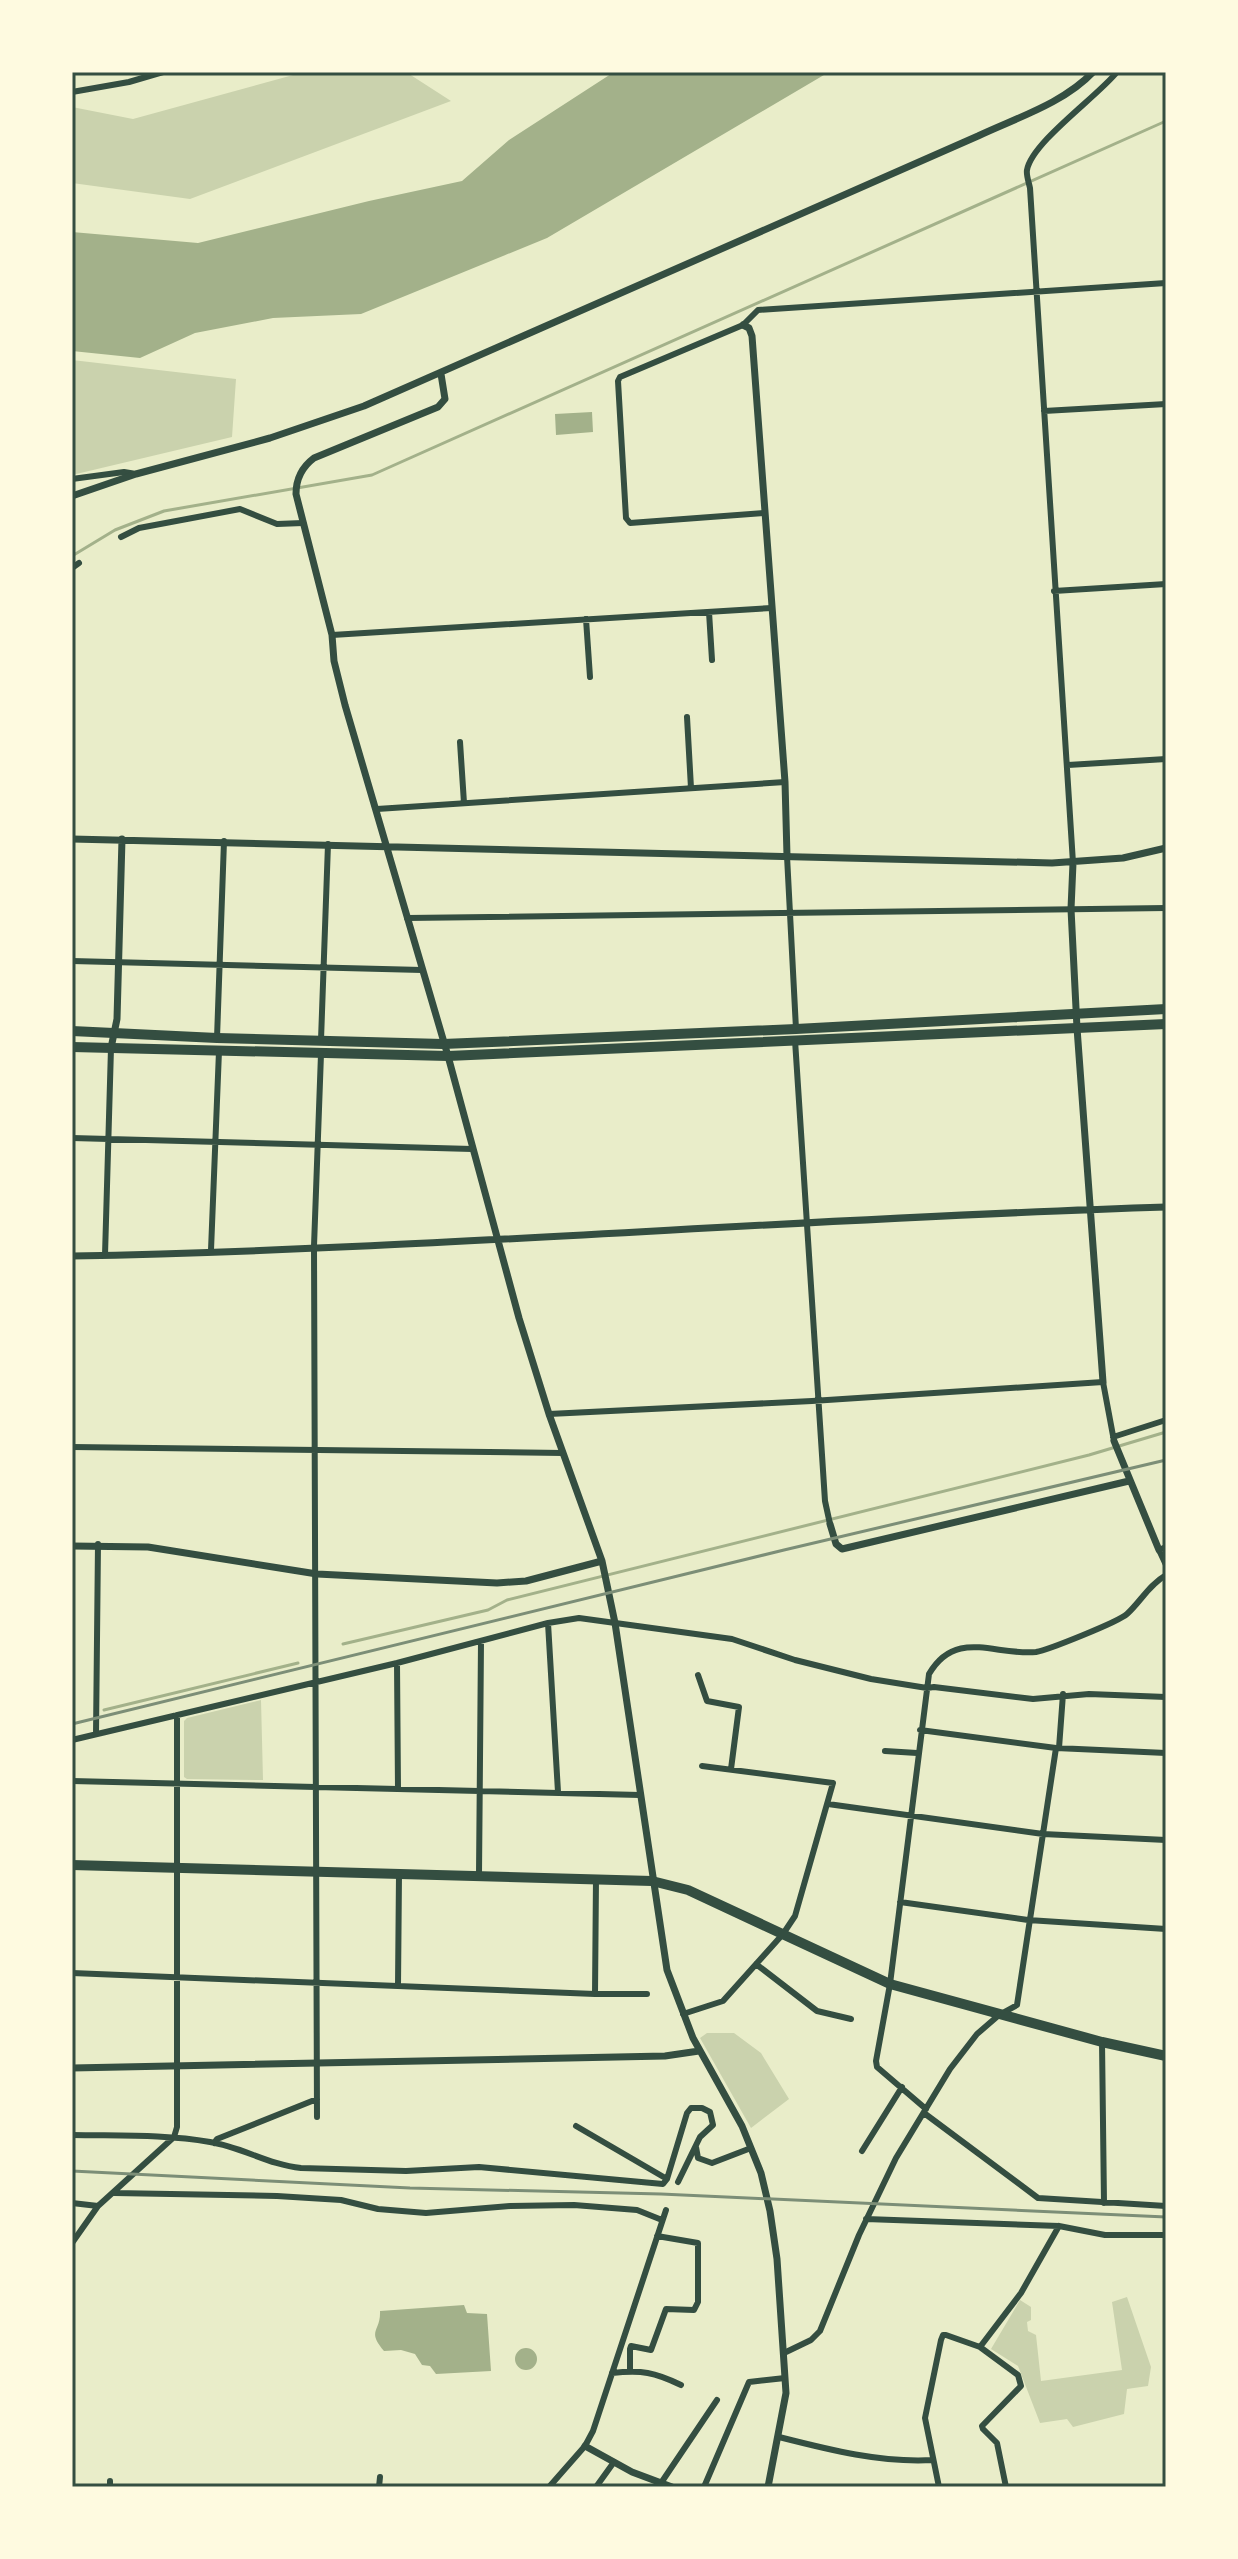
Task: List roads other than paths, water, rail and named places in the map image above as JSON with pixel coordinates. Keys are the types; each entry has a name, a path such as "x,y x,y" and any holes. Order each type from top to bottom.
{"highway":[{"path":"72,1047 448,1056 1076,1012 1166,1009"},
{"path":"72,1031 443,1044 1166,1024"},
{"path":"72,1865 652,1881 688,1890 890,1984 1102,2042 1166,2056"}],"street":[{"path":"72,92 129,82 163,72"},
{"path":"72,496 364,406 1055,100 1085,81 1093,72"},
{"path":"1117,72 1107,85 1057,129 1030,161 1027,175 1068,765 1076,1012 1103,1382 1113,1439 1129,1481 1163,1549 1166,1565"},
{"path":"765,513 630,523 626,518 620,377 743,325 758,310 1166,283"},
{"path":"743,325 749,328 752,336 785,782 796,1034 819,1399 828,1515 836,1544 842,1549 1129,1481"},
{"path":"441,374 445,399 438,407 314,458 304,467 297,482 296,494 332,635 334,661 448,1056 497,1240 549,1414 602,1561 615,1623 667,1970 699,2051 737,2116 751,2148 761,2173 772,2219 786,2393 768,2487"},
{"path":"1044,411 1166,404"},
{"path":"72,479 124,472 136,474"},
{"path":"121,537 139,528 240,509 277,524 303,523"},
{"path":"72,568 79,563"},
{"path":"1054,591 1166,584"},
{"path":"332,635 772,608"},
{"path":"709,612 712,660"},
{"path":"586,619 590,677"},
{"path":"687,717 691,788"},
{"path":"460,742 464,803"},
{"path":"1068,765 1166,759"},
{"path":"377,809 785,782"},
{"path":"72,839 1073,863 1123,858 1166,848"},
{"path":"105,1255 111,1048 117,1019 122,839"},
{"path":"217,1038 224,841"},
{"path":"321,1041 328,844"},
{"path":"407,918 1166,908"},
{"path":"72,961 422,970"},
{"path":"211,1250 219,1051"},
{"path":"317,2117 314,1246 321,1054"},
{"path":"72,1138 472,1149"},
{"path":"72,1256 497,1240 808,1221 1166,1207"},
{"path":"549,1414 1103,1382"},
{"path":"1113,1439 1166,1420"},
{"path":"72,1447 563,1453"},
{"path":"96,1734 98,1544"},
{"path":"72,1546 148,1547 317,1574 511,1583 602,1561"},
{"path":"1166,1575 1150,1586 1123,1617 1036,1652 965,1648 946,1654 929,1674 890,1984 876,2061 877,2067 925,2111 1038,2198 1166,2206"},
{"path":"72,1740 579,1618 732,1639 810,1664 871,1679 927,1688 1033,1699 1063,1694 1166,1697"},
{"path":"548,1623 558,1792"},
{"path":"479,1875 481,1642"},
{"path":"397,1663 398,1789"},
{"path":"698,1675 707,1701 739,1707 731,1769"},
{"path":"784,2353 811,2340 820,2331 866,2219 896,2158 950,2069 977,2034 999,2015 1017,2005 1063,1694"},
{"path":"72,2243 98,2206 174,2137 177,2127 177,1715"},
{"path":"920,1730 1057,1748 1166,1753"},
{"path":"885,1751 917,1753"},
{"path":"683,2014 723,2001 783,1934 796,1914 833,1783 702,1766"},
{"path":"72,1781 640,1795"},
{"path":"828,1804 1043,1834 1166,1840"},
{"path":"398,1986 399,1873"},
{"path":"595,1994 596,1878"},
{"path":"900,1902 1028,1920 1166,1929"},
{"path":"756,1964 817,2011 851,2019"},
{"path":"72,1973 647,1994"},
{"path":"1102,2042 1104,2203"},
{"path":"72,2068 665,2056 699,2051"},
{"path":"862,2151 902,2087"},
{"path":"214,2143 217,2139 317,2099"},
{"path":"72,2135 174,2137 214,2143 285,2167 406,2171 479,2167 663,2184 687,2113 696,2107 710,2112 713,2125 700,2137 678,2182"},
{"path":"576,2126 667,2179"},
{"path":"696,2146 698,2158 712,2163 751,2148"},
{"path":"113,2193 341,2200 378,2209 426,2213 510,2206 574,2205 637,2210 662,2220"},
{"path":"72,2203 98,2206"},
{"path":"549,2487 585,2446 666,2210"},
{"path":"866,2219 1059,2226 1105,2235 1166,2235"},
{"path":"980,2347 1021,2293 1059,2226"},
{"path":"630,2371 631,2346 651,2350 666,2309 694,2310 698,2302 698,2243 657,2236"},
{"path":"939,2487 925,2412 943,2335 980,2347 1020,2379 1021,2386 982,2426 997,2443 1006,2487"},
{"path":"612,2373 654,2373 681,2385"},
{"path":"704,2487 749,2382 785,2378"},
{"path":"661,2483 717,2400"},
{"path":"779,2437 846,2454 933,2460"},
{"path":"585,2446 672,2487"},
{"path":"596,2487 614,2462"},
{"path":"379,2487 380,2477"}],"waterway":[{"path":"72,556 115,530 164,511 372,475 1166,121"},
{"path":"343,1644 488,1610 507,1600 1089,1455 1166,1432"},
{"path":"104,1710 298,1663"}],"railway":[{"path":"72,1724 1166,1460"},
{"path":"72,2171 410,2188 661,2194 1166,2217"}]}
